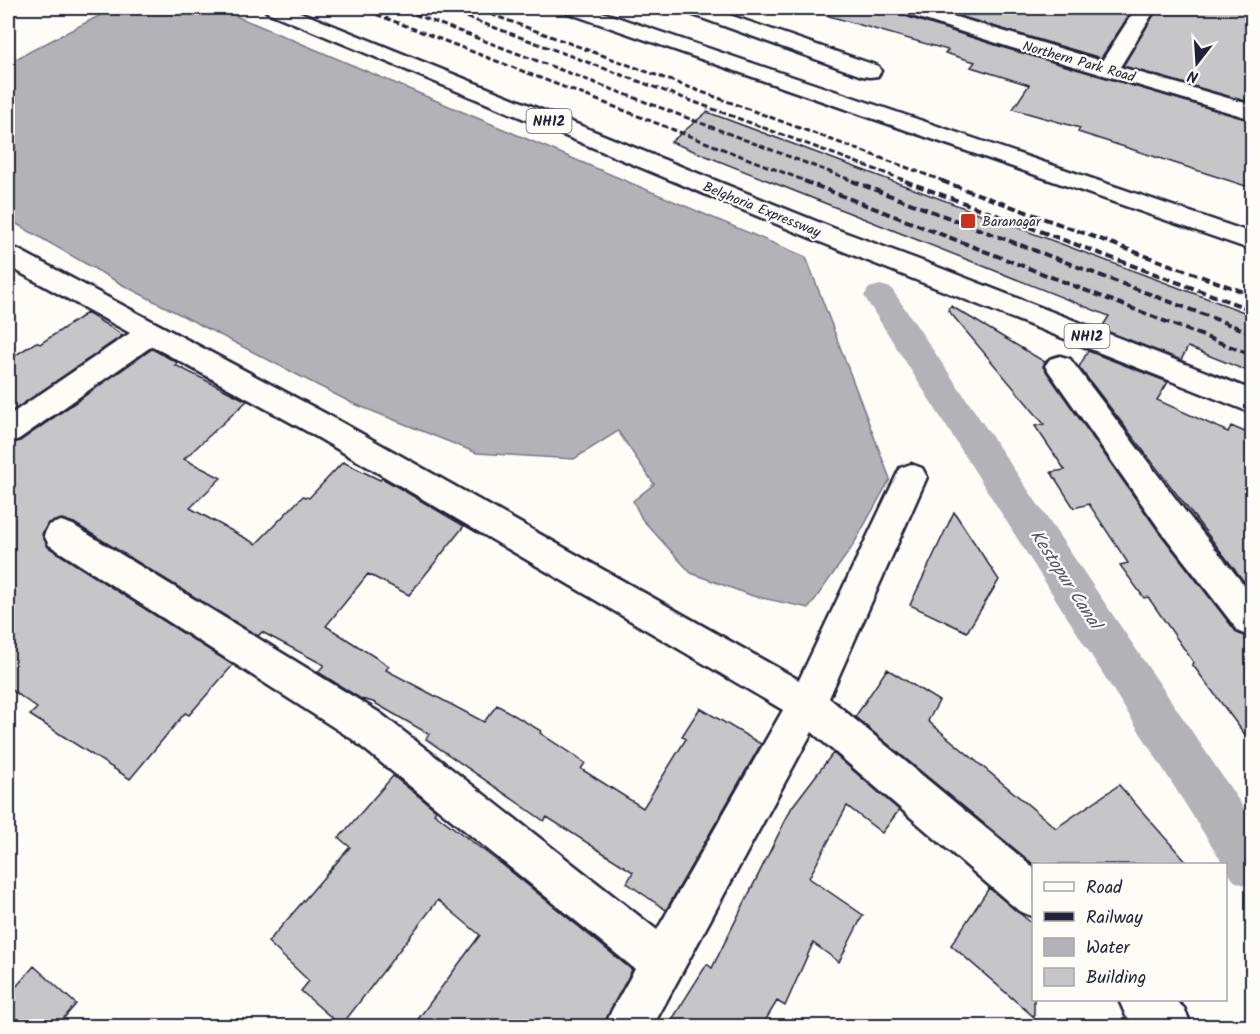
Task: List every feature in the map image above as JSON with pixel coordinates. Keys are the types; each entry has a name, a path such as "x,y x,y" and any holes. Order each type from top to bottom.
{"main road":[{"name":"Belghoria Expressway","path":"274,8 824,234 921,270 1252,402"},
{"path":"572,8 1252,242"},
{"path":"692,8 870,71"},
{"name":"Northern Park Road","path":"907,8 979,21 1107,70 1252,112"},
{"path":"1107,70 1146,8"},
{"path":"8,255 332,431 807,704 1032,894"},
{"path":"8,431 152,332"},
{"path":"1060,366 1173,521 1252,621"},
{"path":"628,1026 807,704 911,477"},
{"path":"61,535 366,726 664,964"}],"water":[{"path":"114,8 217,8 806,257 890,479 852,547 809,608 753,596 691,573 642,519 633,501 654,484 618,431 574,459 477,453 352,403 121,284 8,219 8,63"}],"building":[{"path":"831,8 895,8 899,14 1008,49 1252,121 1252,188 1078,132 1080,128 1013,109 1029,85 971,67 975,62 945,53 948,50 829,16"},
{"path":"932,8 1134,8 1101,58"},
{"path":"1158,8 1252,8 1252,82 1245,101 1123,66"},
{"name":"Baranagar","path":"707,112 1252,315 1252,373 1188,347 1181,360 1101,329 1109,316 671,142"},
{"path":"951,306 1045,362 1043,367 1159,532 1237,633 1252,639 1252,744 1192,664 1194,663 1148,597 1144,598 1120,565 1128,563 1089,504 1074,508 1051,472 1065,470 1035,426 1044,424 948,310"},
{"path":"87,313 123,335 8,414 8,360 36,342 40,344"},
{"path":"152,349 178,363 175,365 247,401 184,459 221,478 190,508 256,544 303,496 309,498 343,462 380,480 382,478 464,526 409,595 368,574 326,626 389,666 386,670 484,722 497,705 541,731 540,733 585,763 581,769 643,808 686,739 682,736 700,708 761,744 666,910 627,883 633,872 547,817 544,821 426,739 429,734 373,702 361,699 318,672 324,665 262,632 258,636 74,523 62,519 48,523 42,534 48,547 233,665 189,715 185,713 130,779 30,715 37,708 8,687 8,445 20,441"},
{"path":"1088,351 1168,382 1157,400 1228,432 1231,426 1252,435 1252,592 1079,367"},
{"path":"954,512 999,580 967,632 910,605"},
{"path":"887,669 939,701 928,721 1056,828 1119,785 1187,863 1032,863 855,717"},
{"path":"833,753 899,810 882,833 847,806 809,878 863,915 839,962 813,943 785,1006 777,1001 762,1026 668,1026 707,964 712,968 792,807"},
{"path":"393,776 436,810 434,813 503,865 632,970 603,1026 413,1026 480,935 438,900 341,1026 301,991 309,981 268,942 350,847 339,838"},
{"path":"989,888 1032,923 1034,1017 951,945"},
{"path":"34,966 76,1004 57,1026 8,1026 8,996"}],"waterway":[{"name":"Kestopur Canal","path":"880,296 1252,863"}],"railway":[{"path":"360,8 808,182"},
{"path":"398,8 856,182"},
{"path":"442,8 909,182"},
{"path":"474,8 946,182"},
{"path":"804,181 1252,355"},
{"path":"852,181 1252,333"},
{"path":"905,181 1252,310"},
{"path":"942,181 1252,295"}],"place":[{"name":"Baranagar","path":"968,221"}]}
